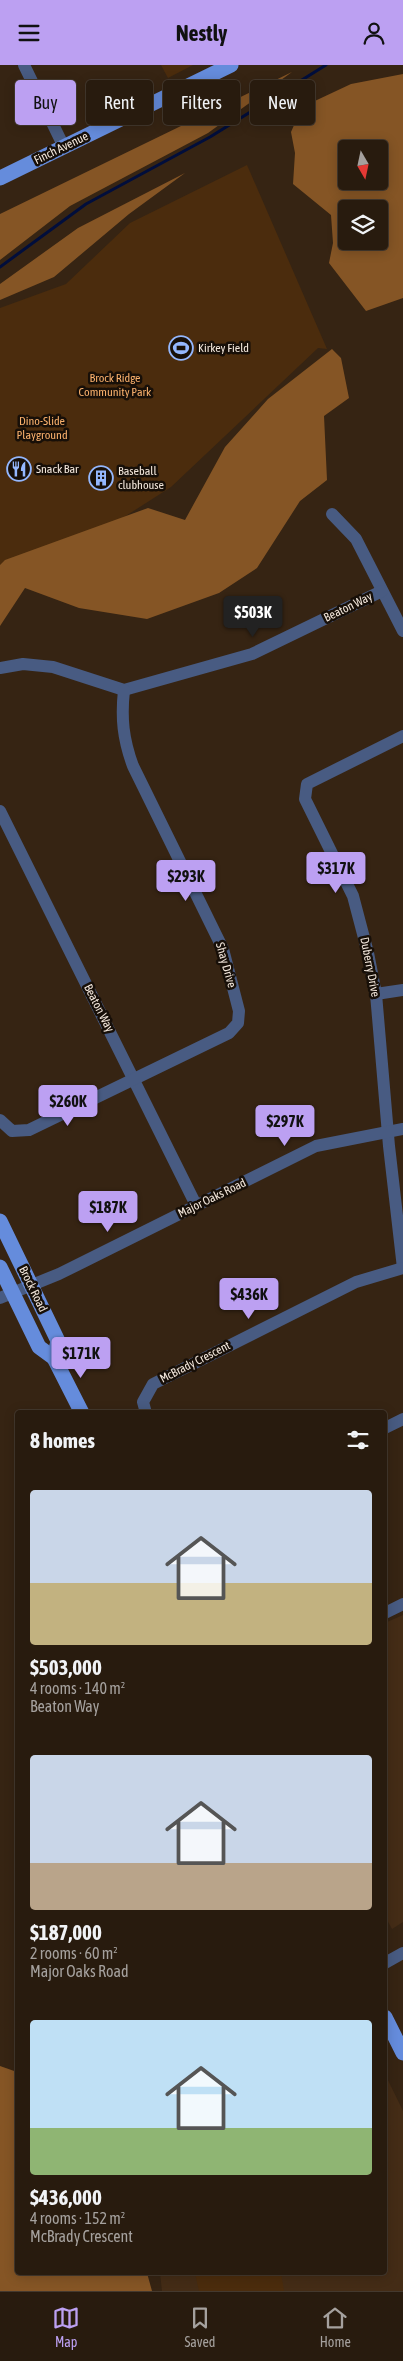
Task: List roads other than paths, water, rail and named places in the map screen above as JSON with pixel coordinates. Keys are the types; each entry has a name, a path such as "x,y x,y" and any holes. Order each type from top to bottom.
{"main road":[{"name":"Finch Avenue","path":"0,179 231,65"},
{"name":"Brock Road","path":"0,1221 58,1341 54,1358"},
{"name":"Brock Road","path":"0,1267 6,1295 39,1347 54,1358 80,1410"},
{"path":"387,2021 403,2053"}],"street":[{"path":"24,65 64,147"},
{"path":"332,514 356,539 403,631"},
{"name":"Beaton Way","path":"124,690 252,653 382,591"},
{"path":"0,668 23,664 53,667 124,690"},
{"name":"Shay Drive","path":"0,1120 12,1131 29,1131 229,1033 238,1023 239,1011 223,949 133,766 124,742 122,708 124,690"},
{"name":"Duberry Drive","path":"403,736 308,784 305,799 353,896 361,922 376,993 387,1130 403,1268"},
{"name":"Beaton Way","path":"0,812 196,1205"},
{"path":"376,993 403,990"},
{"name":"Major Oaks Road","path":"6,1295 32,1285 316,1146 387,1130 403,1129"},
{"name":"McBrady Crescent","path":"145,1410 142,1402 152,1384 356,1282 403,1268"},
{"path":"387,1427 403,1419"},
{"path":"387,1612 403,1604"},
{"path":"387,1962 403,1953"}],"waterway":[{"path":"0,267 86,204 210,137 326,65"}],"place":[{"name":"Kirkey Field","path":"181,348"},
{"name":"Snack Bar","path":"19,469"},
{"name":"Baseball clubhouse","path":"101,478"}],"park label":[{"name":"Brock Ridge Community Park","path":"115,385"},
{"name":"Dino-Slide Playground","path":"42,428"}]}
